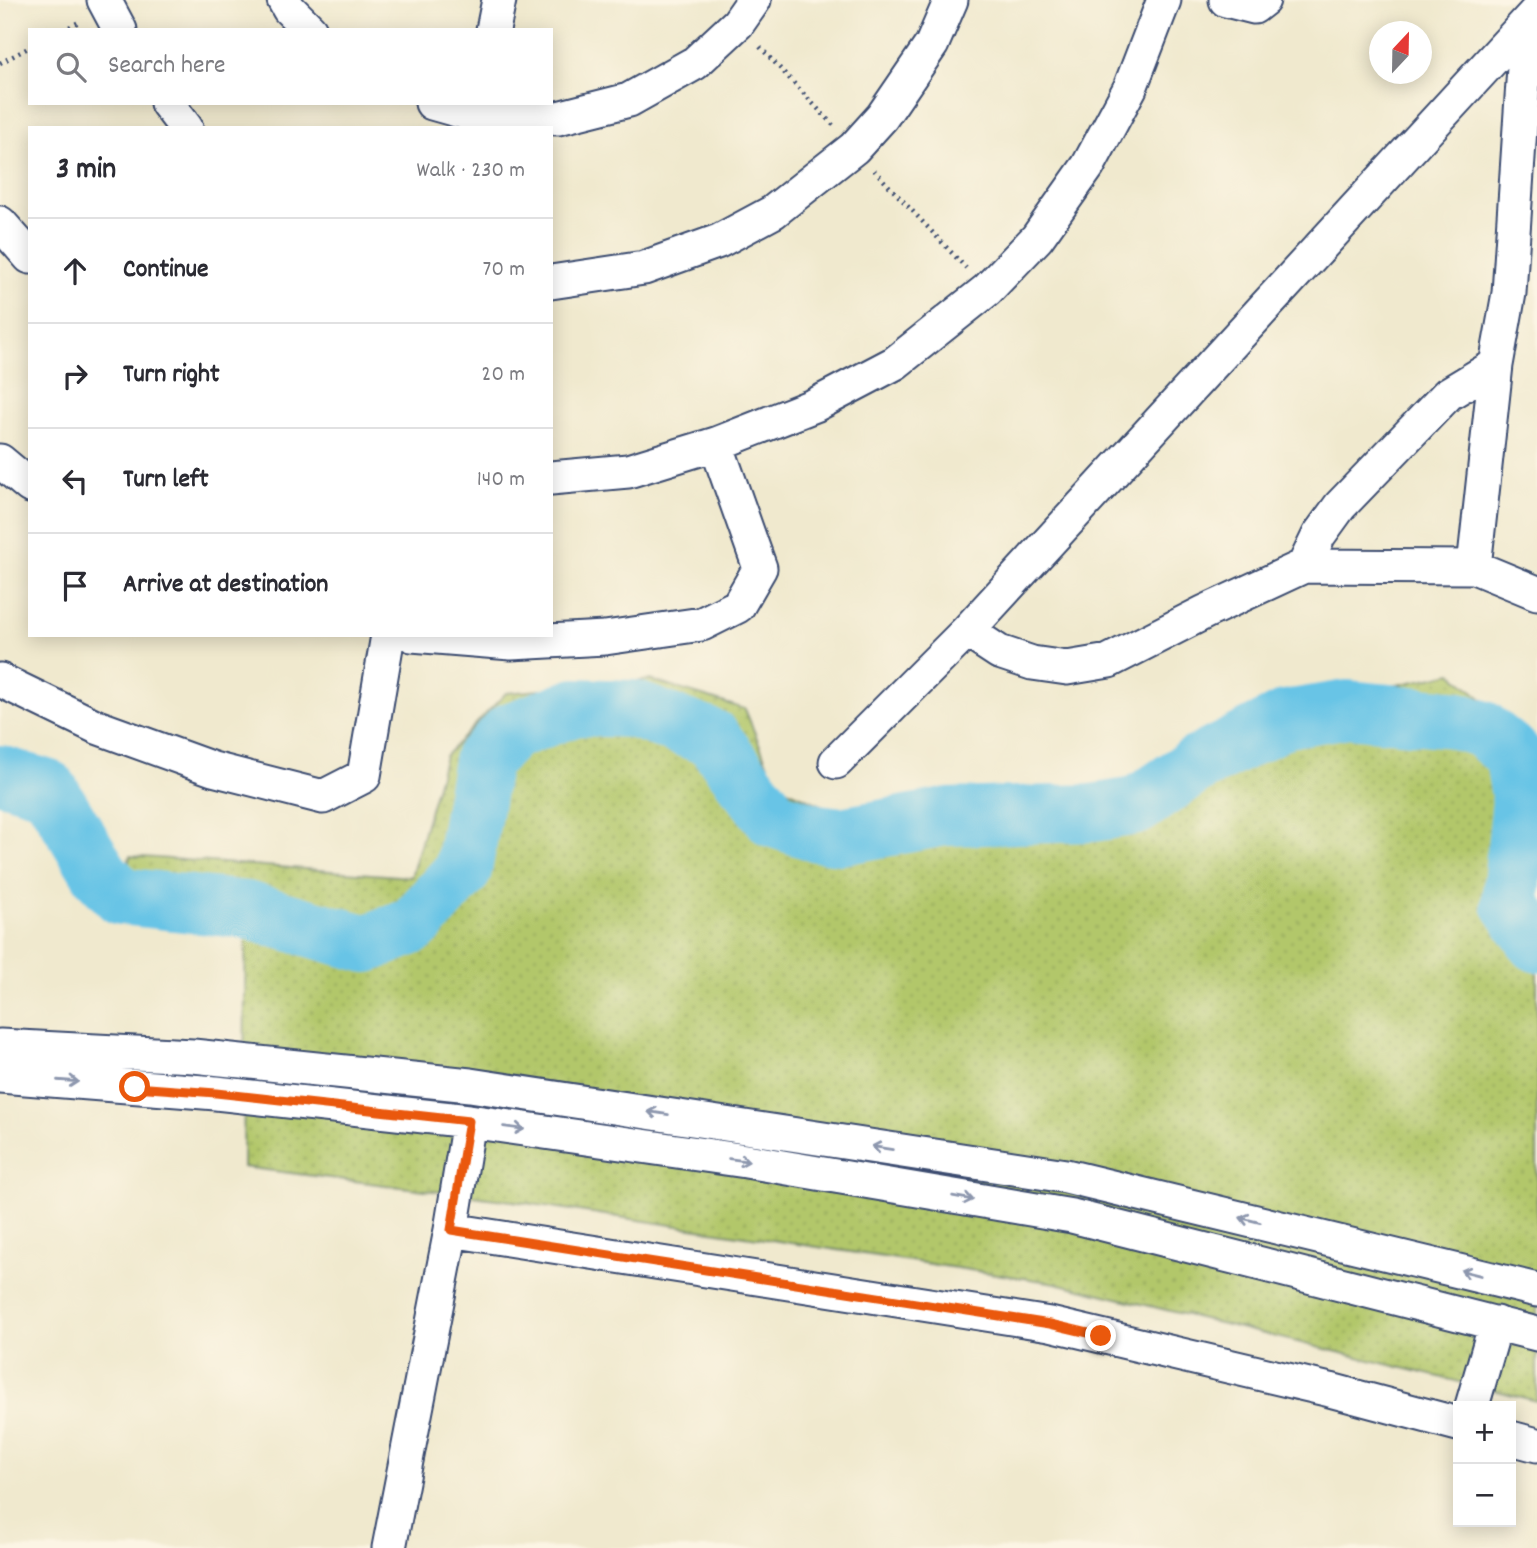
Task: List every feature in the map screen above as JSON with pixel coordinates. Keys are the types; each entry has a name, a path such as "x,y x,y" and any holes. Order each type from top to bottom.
{"street":[{"path":"103,0 119,28"},
{"path":"284,0 308,28"},
{"path":"494,28 499,0"},
{"path":"439,105 478,116 558,118 629,100 695,64 738,23 754,0"},
{"path":"553,282 644,268 719,241 774,212 854,148 883,117 932,44 951,0"},
{"path":"553,478 628,471 716,444 815,405 895,363 987,290 1037,238 1088,166 1130,88 1164,0"},
{"path":"1226,0 1254,6 1263,0"},
{"path":"1474,567 1496,365 1508,293 1532,16"},
{"path":"836,762 967,631 1532,16"},
{"path":"169,105 184,126"},
{"path":"0,223 28,255"},
{"path":"1304,566 1319,535 1349,497 1448,394 1496,365"},
{"path":"437,637 511,643 605,638 702,624 738,606 760,569 716,444"},
{"path":"0,461 28,484"},
{"path":"967,631 999,652 1032,663 1067,668 1109,661 1304,566 1474,567 1537,593"},
{"path":"0,680 97,727 174,755 214,769 323,797 364,776 388,637"},
{"path":"0,1046 193,1056 470,1085 1066,1175 1537,1290"},
{"path":"0,1076 216,1093 469,1121 746,1161 1072,1216 1537,1334"},
{"path":"389,1548 451,1230 469,1121"},
{"path":"451,1230 1050,1324 1330,1390 1453,1423"},
{"path":"1473,1401 1496,1323"},
{"path":"1516,1439 1537,1445"}],"path":[{"path":"0,63 28,48"}],"green space":[{"path":"1452,673 1532,742 1537,756 1537,1401 1056,1283 512,1201 243,1167 246,910 121,896 130,856 411,877 445,756 506,693 651,680 745,709 776,785 842,814 903,811 987,789 1128,792 1223,728 1319,702"}],"waterway":[{"path":"0,774 49,789 101,875 121,896 246,910 367,944 414,925 463,870 482,761 511,731 576,707 633,709 712,738 774,819 817,833 841,836 945,817 1092,813 1136,806 1198,764 1286,719 1348,709 1452,719 1482,729 1513,754 1521,801 1510,903 1537,943"}],"route":[{"path":"135,1087 216,1093 469,1121 451,1230 1050,1324 1101,1336"}]}
